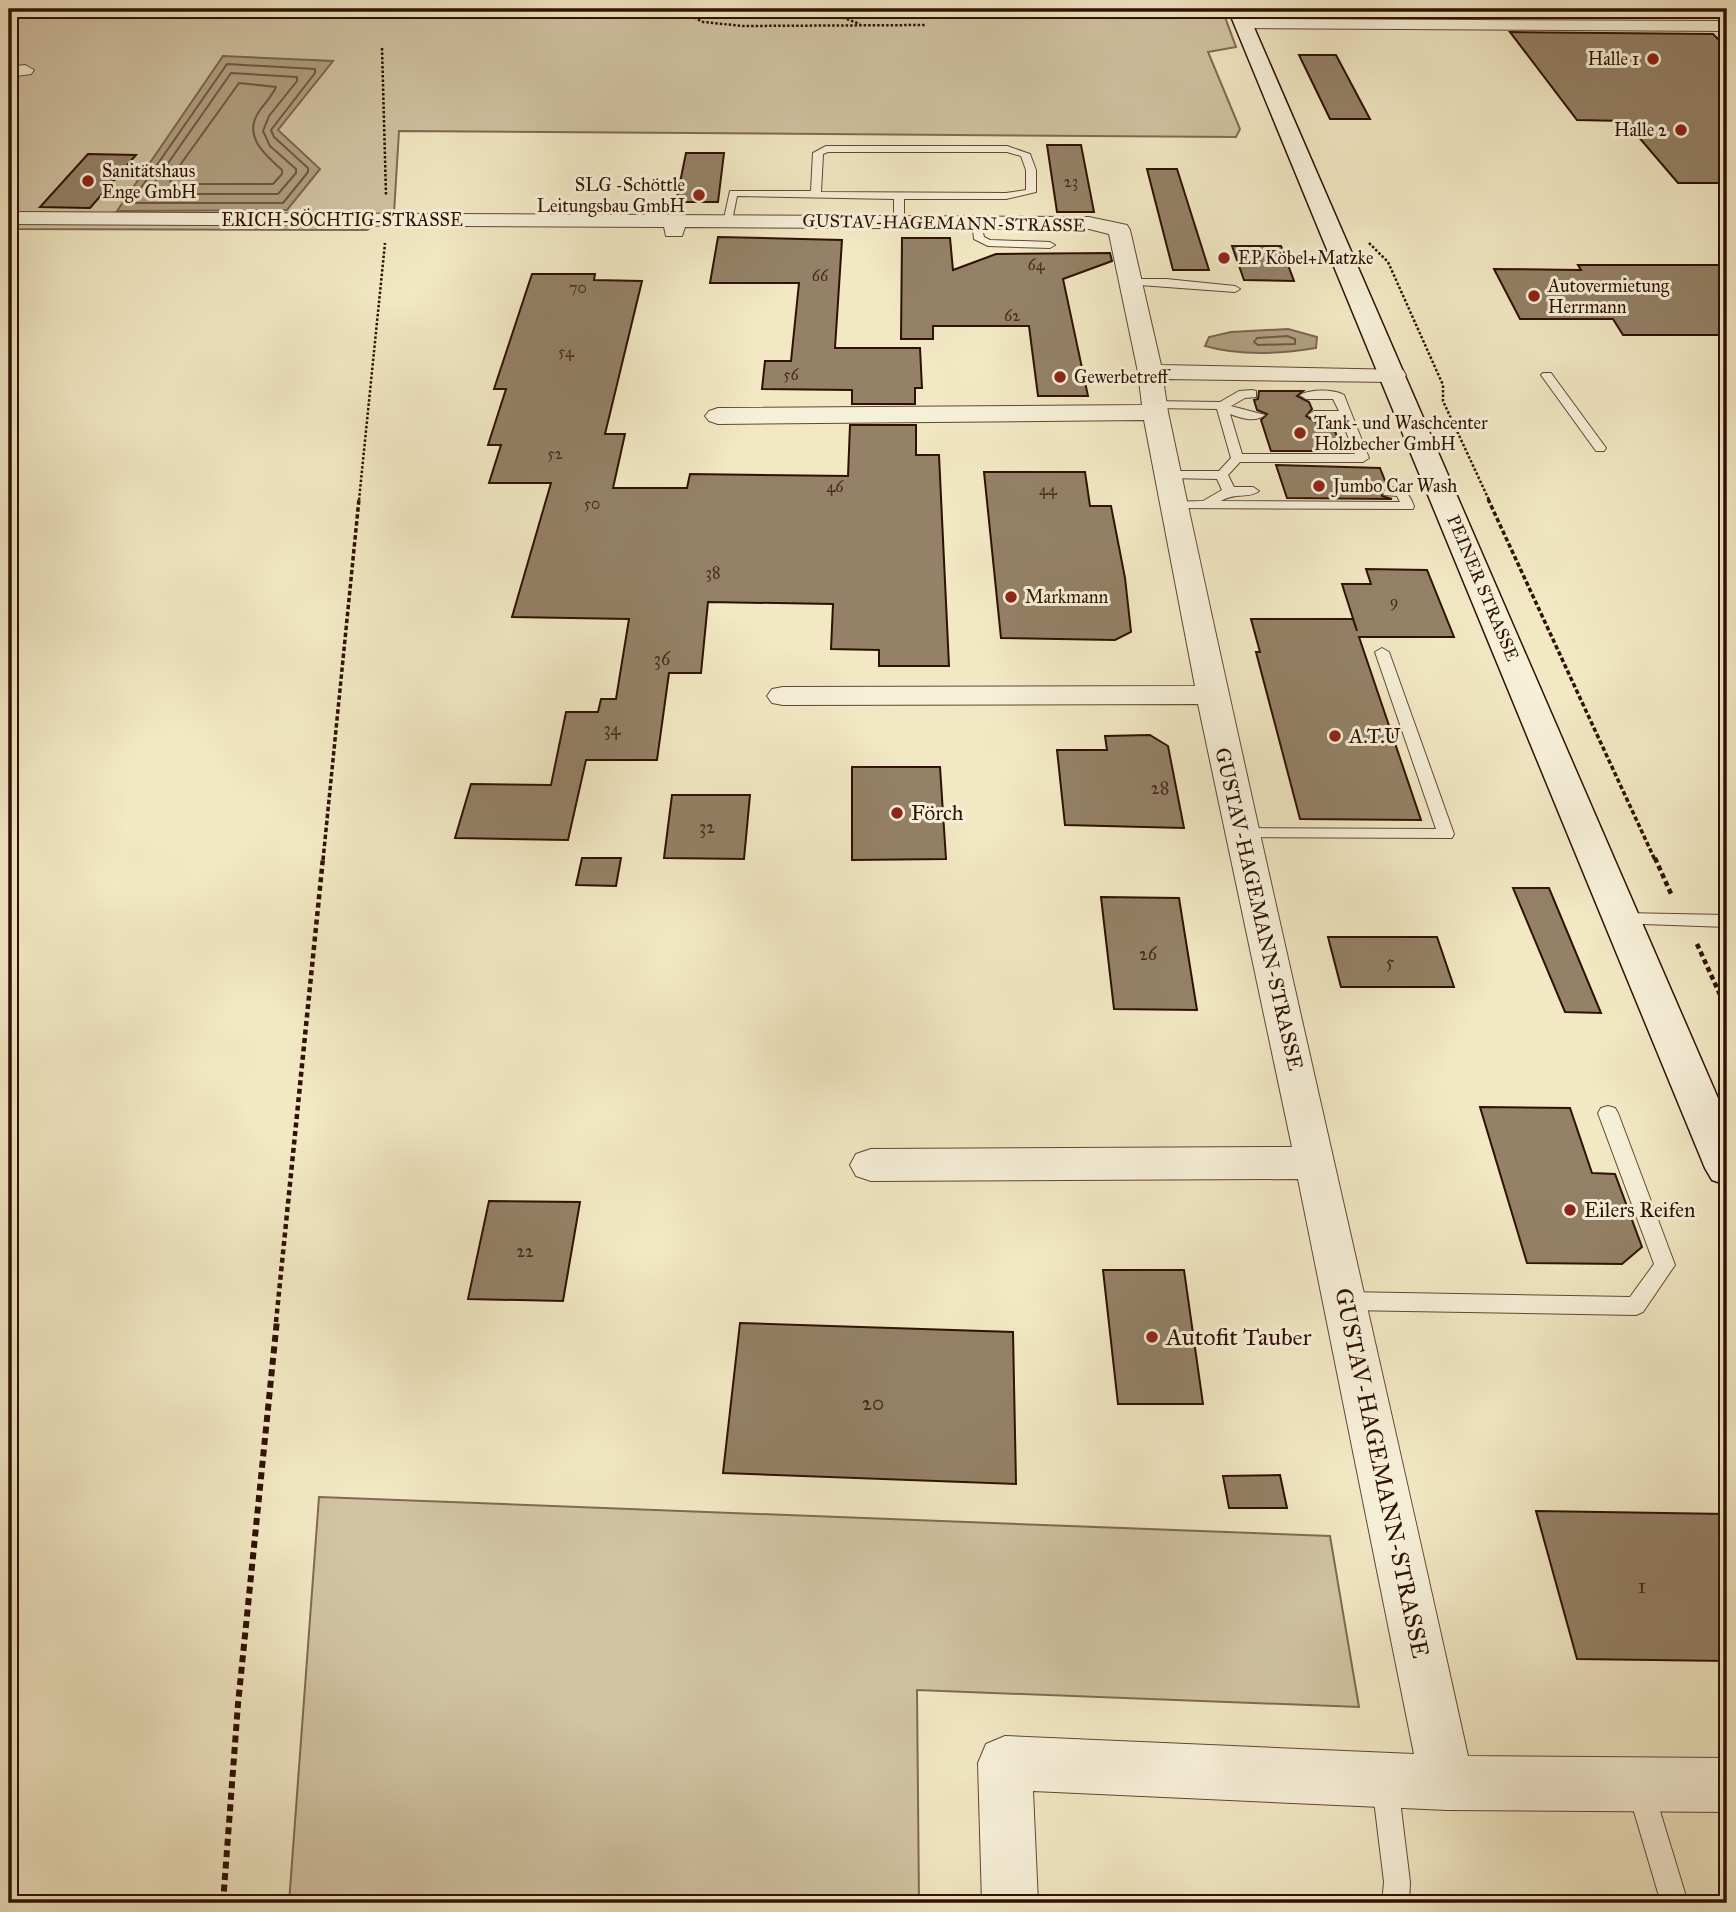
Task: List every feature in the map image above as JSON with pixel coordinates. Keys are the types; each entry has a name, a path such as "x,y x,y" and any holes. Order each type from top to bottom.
{"main road":[{"name":"PEINER STRASSE","path":"1240,16 1727,1168"}],"street":[{"path":"1240,16 1435,15 1727,26"},
{"name":"ERICH-SÖCHTIG-STRASSE","path":"9,218 387,220 675,226"},
{"name":"GUSTAV-HAGEMANN-STRASSE","path":"675,226 727,221 1089,223 1119,230 1153,396 1182,495 1212,695 1346,1301 1447,1783"},
{"path":"718,416 1153,396 1394,375"},
{"path":"783,696 1212,695"},
{"path":"871,1166 1315,1163"},
{"path":"1010,1903 1005,1763 1447,1783 1727,1785"}],"lane":[{"path":"9,12 76,12 79,9"},
{"path":"1333,9 1435,15"},
{"path":"727,221 733,193 899,196 1006,196 1031,192 1031,170 1025,155 1007,149 826,149 818,153 816,194"},
{"path":"899,196 899,222"},
{"path":"976,222 979,239 988,243 1050,245"},
{"path":"1130,282 1166,282 1236,289"},
{"path":"1547,375 1600,448"},
{"path":"1222,405 1243,394 1252,394"},
{"path":"1182,495 1222,475 1237,458 1363,458 1338,395 1306,395"},
{"path":"1153,396 1222,405 1244,415 1259,415"},
{"path":"1222,405 1237,458"},
{"path":"1314,415 1346,415"},
{"path":"1222,475 1229,491"},
{"path":"1182,495 1252,491"},
{"path":"1182,495 1408,506 1402,492 1389,492"},
{"path":"1242,833 1446,834 1382,652"},
{"path":"1622,919 1727,921"},
{"path":"1346,1301 1636,1306 1665,1265 1608,1113"},
{"path":"1385,1780 1397,1882 1396,1903"},
{"path":"1639,1785 1675,1903"}],"path":[{"path":"678,9 703,22 743,26 925,25"},
{"path":"832,9 844,18 864,25"},
{"path":"223,1903 239,1704 387,220 382,48"},
{"path":"1363,236 1388,262 1443,385 1443,401 1662,879 1686,921 1727,1010"}],"shaded area":[{"path":"9,9 1222,9 1236,47 1208,52 1240,129 1236,137 399,131 394,213 367,230 9,229"},
{"path":"319,1497 1330,1536 1359,1707 917,1690 919,1903 289,1903"}],"water":[{"path":"223,56 333,61 278,130 320,169 287,210 117,211"},
{"path":"1288,329 1317,337 1316,348 1260,353 1205,346 1209,337 1231,332"}],"building":[{"path":"1510,32 1713,34 1727,48 1727,183 1678,183 1625,121 1577,120"},
{"path":"1299,55 1336,55 1370,119 1330,119"},
{"path":"1047,145 1081,145 1094,212 1057,212"},
{"path":"686,153 724,153 718,202 676,202"},
{"name":"Sanitätshaus Enge GmbH","path":"88,154 136,155 90,208 40,207"},
{"path":"1147,169 1177,169 1209,270 1173,270"},
{"path":"718,237 842,240 835,348 920,348 922,388 915,388 915,404 852,404 852,390 762,389 765,361 791,361 799,283 710,283"},
{"path":"902,238 950,238 953,270 996,254 1110,253 1112,261 1063,279 1088,396 1038,396 1029,326 933,326 933,339 901,339"},
{"path":"1232,246 1281,246 1294,281 1244,280"},
{"path":"1578,265 1727,265 1727,335 1623,335 1613,319 1520,319 1494,269 1581,270"},
{"path":"532,274 595,274 594,280 642,281 605,434 625,434 613,488 687,488 690,474 848,476 850,425 916,425 916,455 939,455 949,666 879,666 879,650 831,649 833,604 708,602 701,673 669,673 657,760 586,760 568,840 455,838 471,784 551,785 566,712 598,712 601,699 616,699 629,619 512,617 551,483 489,483 501,445 488,445 506,389 494,389"},
{"path":"1259,391 1303,391 1297,396 1309,402 1312,409 1306,416 1317,423 1332,424 1343,451 1271,451 1261,420 1267,414 1257,410 1254,400 1258,399"},
{"name":"Jumbo Car Wash","path":"1276,465 1380,468 1387,486 1381,491 1382,496 1392,499 1287,498"},
{"path":"984,472 1085,472 1090,506 1111,506 1125,578 1131,632 1115,640 1001,638"},
{"name":"A.T.U","path":"1366,569 1427,570 1454,637 1359,637 1421,820 1300,819 1256,652 1260,652 1251,619 1353,619 1357,631 1342,584 1371,584"},
{"path":"1150,735 1168,746 1184,828 1065,825 1057,750 1107,750 1105,736"},
{"name":"Förch","path":"852,767 940,767 946,859 852,860"},
{"path":"672,795 750,795 744,859 664,858"},
{"path":"582,858 621,858 616,886 576,885"},
{"path":"1513,888 1549,888 1601,1013 1565,1012"},
{"path":"1101,897 1179,898 1197,1010 1114,1009"},
{"path":"1328,937 1437,937 1454,987 1341,987"},
{"name":"Eilers Reifen","path":"1480,1107 1570,1108 1592,1173 1615,1174 1642,1247 1622,1264 1527,1263"},
{"path":"489,1201 580,1202 563,1301 468,1299"},
{"name":"Autofit Tauber","path":"1103,1270 1184,1270 1203,1404 1118,1404"},
{"path":"740,1323 1013,1332 1016,1484 723,1473"},
{"path":"1280,1475 1287,1508 1229,1508 1223,1476"},
{"path":"1536,1511 1727,1514 1727,1661 1577,1659"}],"place":[{"name":"Halle 1","path":"1653,59"},
{"name":"Halle 2","path":"1681,130"},
{"name":"Sanitätshaus Enge GmbH","path":"88,181"},
{"name":"SLG -Schöttle Leitungsbau GmbH","path":"699,195"},
{"name":"EP Köbel+Matzke","path":"1224,258"},
{"name":"Autovermietung Herrmann","path":"1534,296"},
{"name":"Gewerbetreff","path":"1060,377"},
{"name":"Tank- und Waschcenter Holzbecher GmbH","path":"1300,433"},
{"name":"Jumbo Car Wash","path":"1319,486"},
{"name":"Markmann","path":"1011,597"},
{"name":"A.T.U","path":"1335,736"},
{"name":"Förch","path":"897,813"},
{"name":"Eilers Reifen","path":"1570,1210"},
{"name":"Autofit Tauber","path":"1152,1337"}]}
